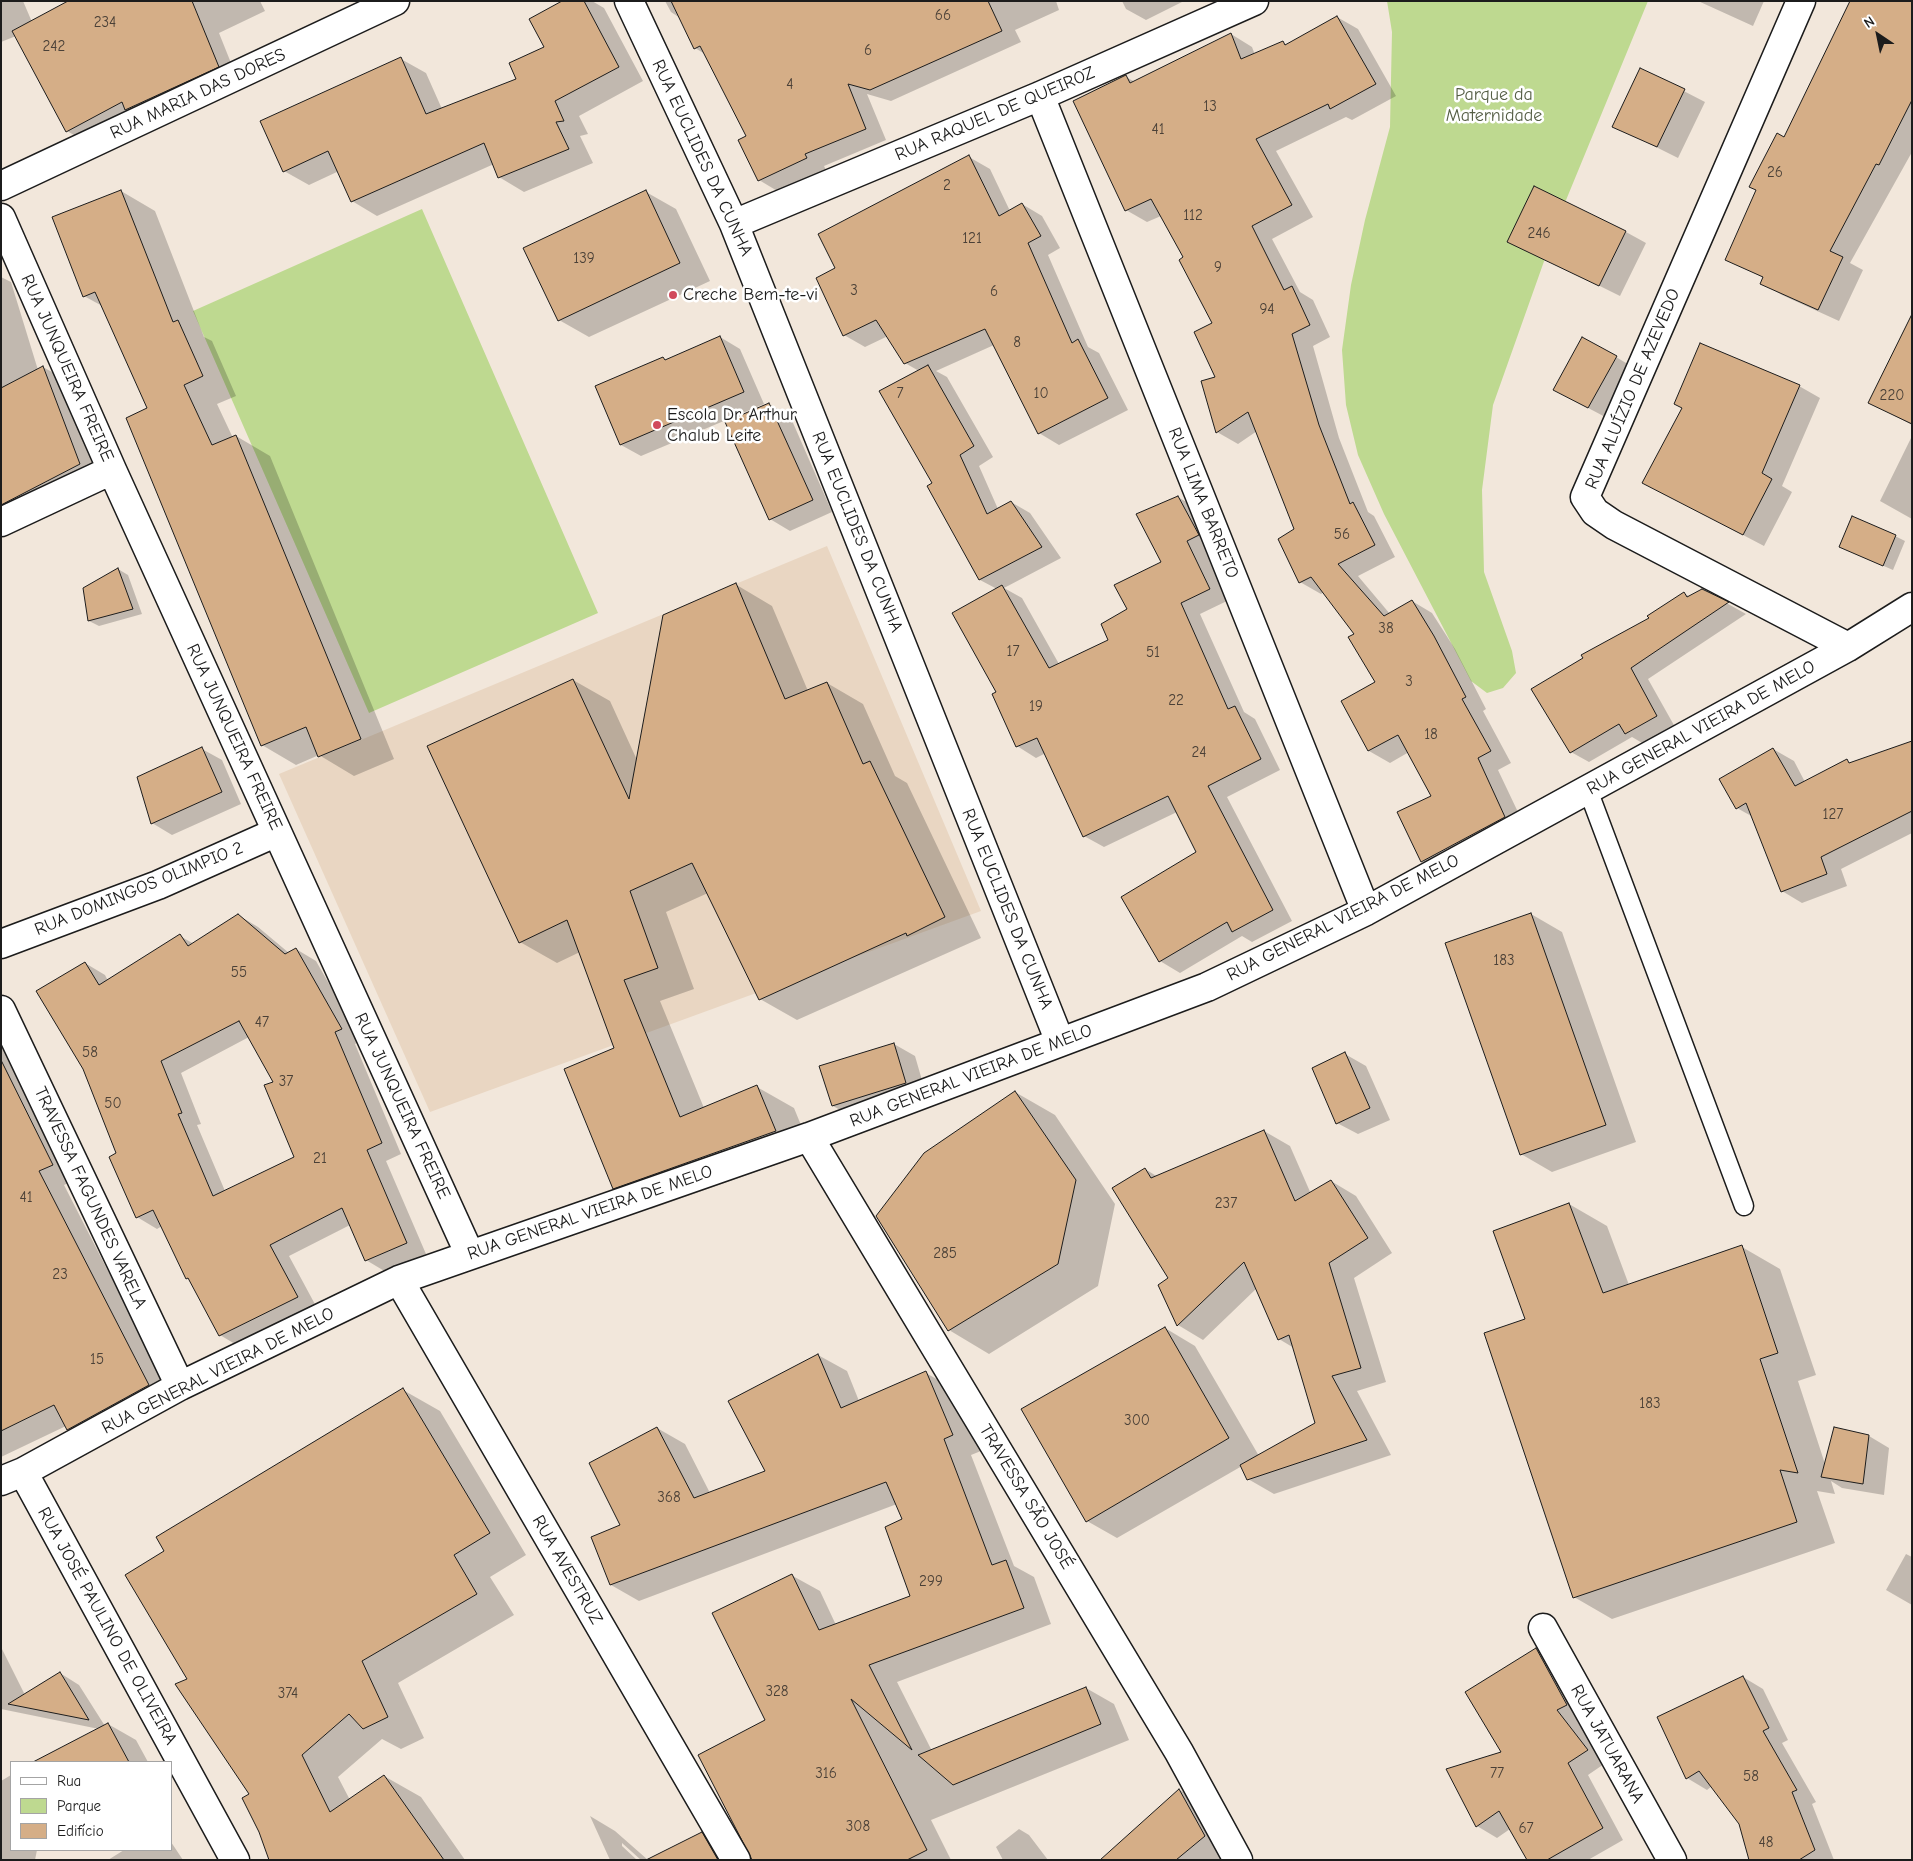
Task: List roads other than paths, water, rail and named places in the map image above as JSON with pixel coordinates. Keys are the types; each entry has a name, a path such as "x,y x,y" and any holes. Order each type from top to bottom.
{"street":[{"name":"RUA MARIA DAS DORES","path":"1,186 395,1"},
{"name":"RUA EUCLIDES DA CUNHA","path":"629,1 734,224 1060,1042"},
{"name":"RUA RAQUEL DE QUEIROZ","path":"734,224 1040,96 1254,1"},
{"name":"RUA ALUÍZIO DE AZEVEDO","path":"1801,1 1585,497 1595,512 1614,525 1848,647"},
{"name":"RUA LIMA BARRETO","path":"1040,96 1366,911"},
{"name":"RUA JUNQUEIRA FREIRE","path":"1,218 112,470 470,1255"},
{"path":"1,522 112,470"},
{"name":"RUA GENERAL VIEIRA DE MELO","path":"12,1476 180,1386 399,1280 809,1137 1207,987 1366,911 1848,647 1912,607"},
{"name":"RUA DOMINGOS OLIMPIO 2","path":"1,944 158,885 277,832"},
{"name":"TRAVESSA FAGUNDES VARELA","path":"1,1010 180,1386"},
{"name":"TRAVESSA SÃO JOSÉ","path":"809,1137 1179,1752 1238,1860"},
{"name":"RUA AVESTRUZ","path":"399,1280 736,1860"},
{"name":"RUA JOSÉ PAULINO DE OLIVEIRA","path":"12,1476 235,1860"},
{"name":"RUA JATUARANA","path":"1543,1628 1672,1860"}],"lane":[{"path":"1588,790 1744,1206"}],"place":[{"name":"Creche Bem-te-vi","path":"673,295"},
{"name":"Escola Dr. Arthur Chalub Leite","path":"657,425"}],"park label":[{"name":"Parque da Maternidade","path":"1494,105"}]}
